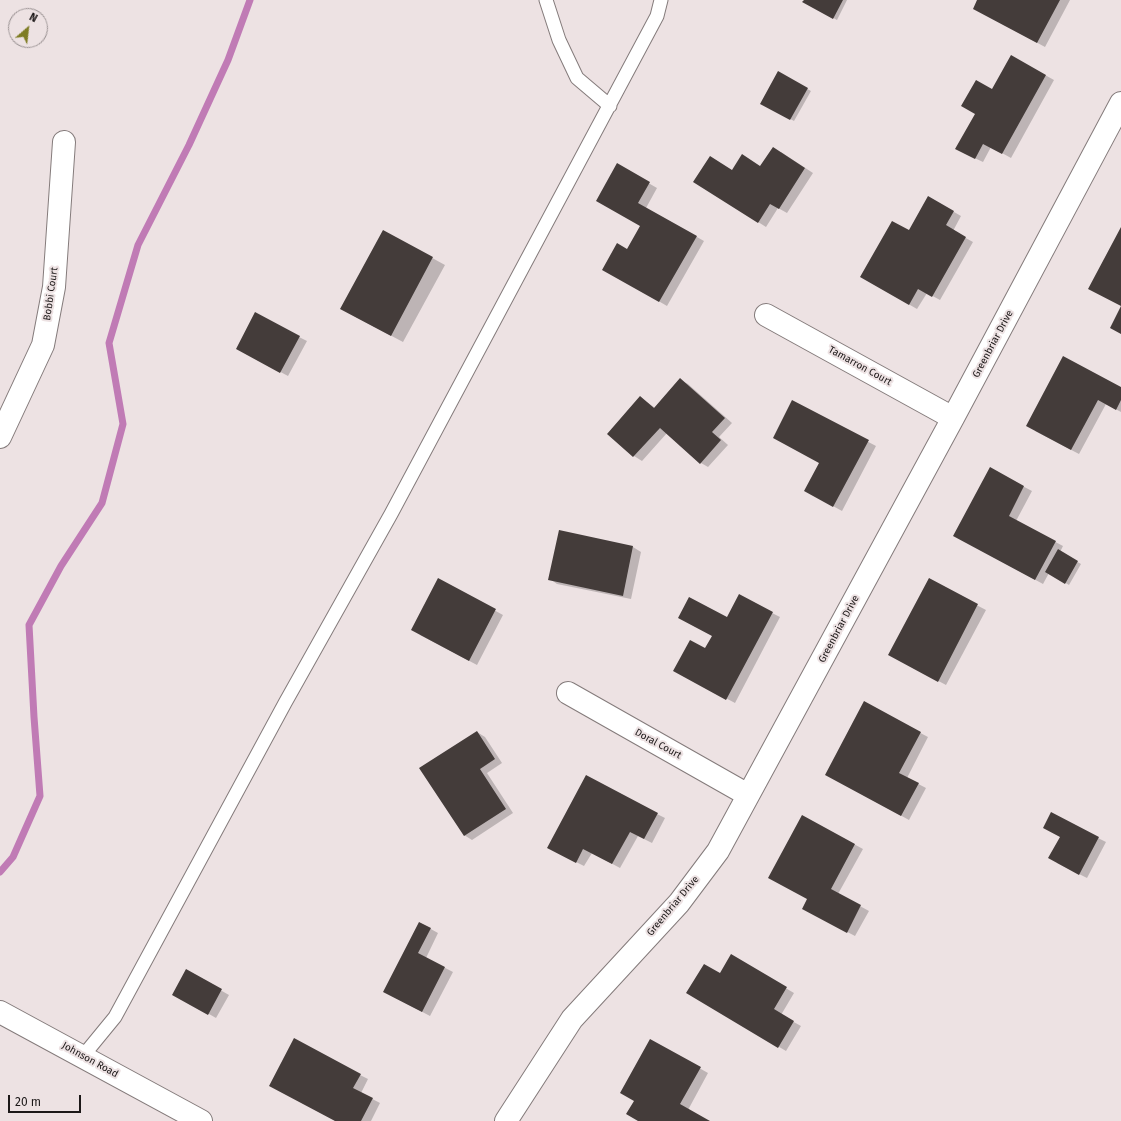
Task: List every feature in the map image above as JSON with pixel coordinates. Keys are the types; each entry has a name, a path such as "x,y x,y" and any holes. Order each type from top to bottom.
{"street":[{"name":"Greenbriar Drive","path":"506,1121 572,1019 679,903 714,857 953,418 1121,103"},
{"name":"Bobbi Court","path":"0,437 43,345 54,287 64,142"},
{"name":"Tamarron Court","path":"766,315 953,418"},
{"name":"Doral Court","path":"568,693 748,795"},
{"name":"Johnson Road","path":"0,1012 201,1121"}],"lane":[{"path":"546,0 559,40 577,78 610,106"},
{"path":"83,1056 115,1017 285,703 391,514 610,106 657,16 661,0"}],"building":[{"path":"804,0 843,0 833,19 802,2"},
{"path":"977,0 1060,0 1037,43 973,9"},
{"path":"1011,55 1046,75 1002,154 983,144 975,159 955,149 975,114 961,106 976,80 992,89"},
{"path":"778,71 808,88 790,120 760,104"},
{"path":"773,147 805,168 779,209 770,204 758,223 693,182 710,156 732,170 742,154 760,166"},
{"path":"617,163 650,182 638,203 697,236 659,302 602,270 617,243 627,249 640,226 596,201"},
{"path":"928,196 954,211 946,225 966,237 932,297 918,289 909,305 860,277 892,221 909,230"},
{"path":"1121,227 1121,306 1088,289"},
{"path":"383,230 433,257 391,336 340,309"},
{"path":"1121,306 1121,334 1110,328"},
{"path":"255,312 300,336 280,373 236,349"},
{"path":"1063,356 1121,387 1121,400 1116,410 1098,400 1071,450 1026,426"},
{"path":"680,378 725,418 712,432 721,440 700,464 660,428 633,457 607,434 640,396 654,408"},
{"path":"792,400 869,440 833,507 804,491 819,463 773,438"},
{"path":"990,467 1024,486 1009,516 1056,541 1035,580 953,536"},
{"path":"559,530 633,546 623,596 548,580"},
{"path":"1058,549 1078,561 1065,584 1045,572"},
{"path":"438,578 496,609 469,661 411,630"},
{"path":"929,578 978,604 938,682 888,655"},
{"path":"739,594 773,612 726,700 673,671 690,640 705,648 712,636 678,618 689,597 727,617"},
{"path":"864,701 921,732 899,773 919,783 901,816 825,775"},
{"path":"477,731 495,759 480,769 506,809 464,836 419,768"},
{"path":"586,775 658,813 644,839 630,832 612,864 583,849 576,863 547,848"},
{"path":"1051,812 1099,837 1079,875 1048,858 1060,837 1043,828"},
{"path":"802,815 855,844 831,889 861,905 847,933 802,909 807,899 768,878"},
{"path":"419,922 431,928 418,953 445,967 422,1012 383,992"},
{"path":"731,954 787,987 774,1009 794,1021 778,1048 686,993 704,964 720,973"},
{"path":"186,969 222,989 208,1015 172,995"},
{"path":"294,1038 361,1074 353,1088 373,1098 361,1121 335,1121 269,1086"},
{"path":"650,1039 701,1067 680,1104 710,1121 638,1121 626,1114 634,1101 620,1093"}],"waterway":[{"path":"0,872 13,857 40,796 29,625 61,566 102,503 123,424 109,343 138,245 189,145 228,60 250,0"}]}
